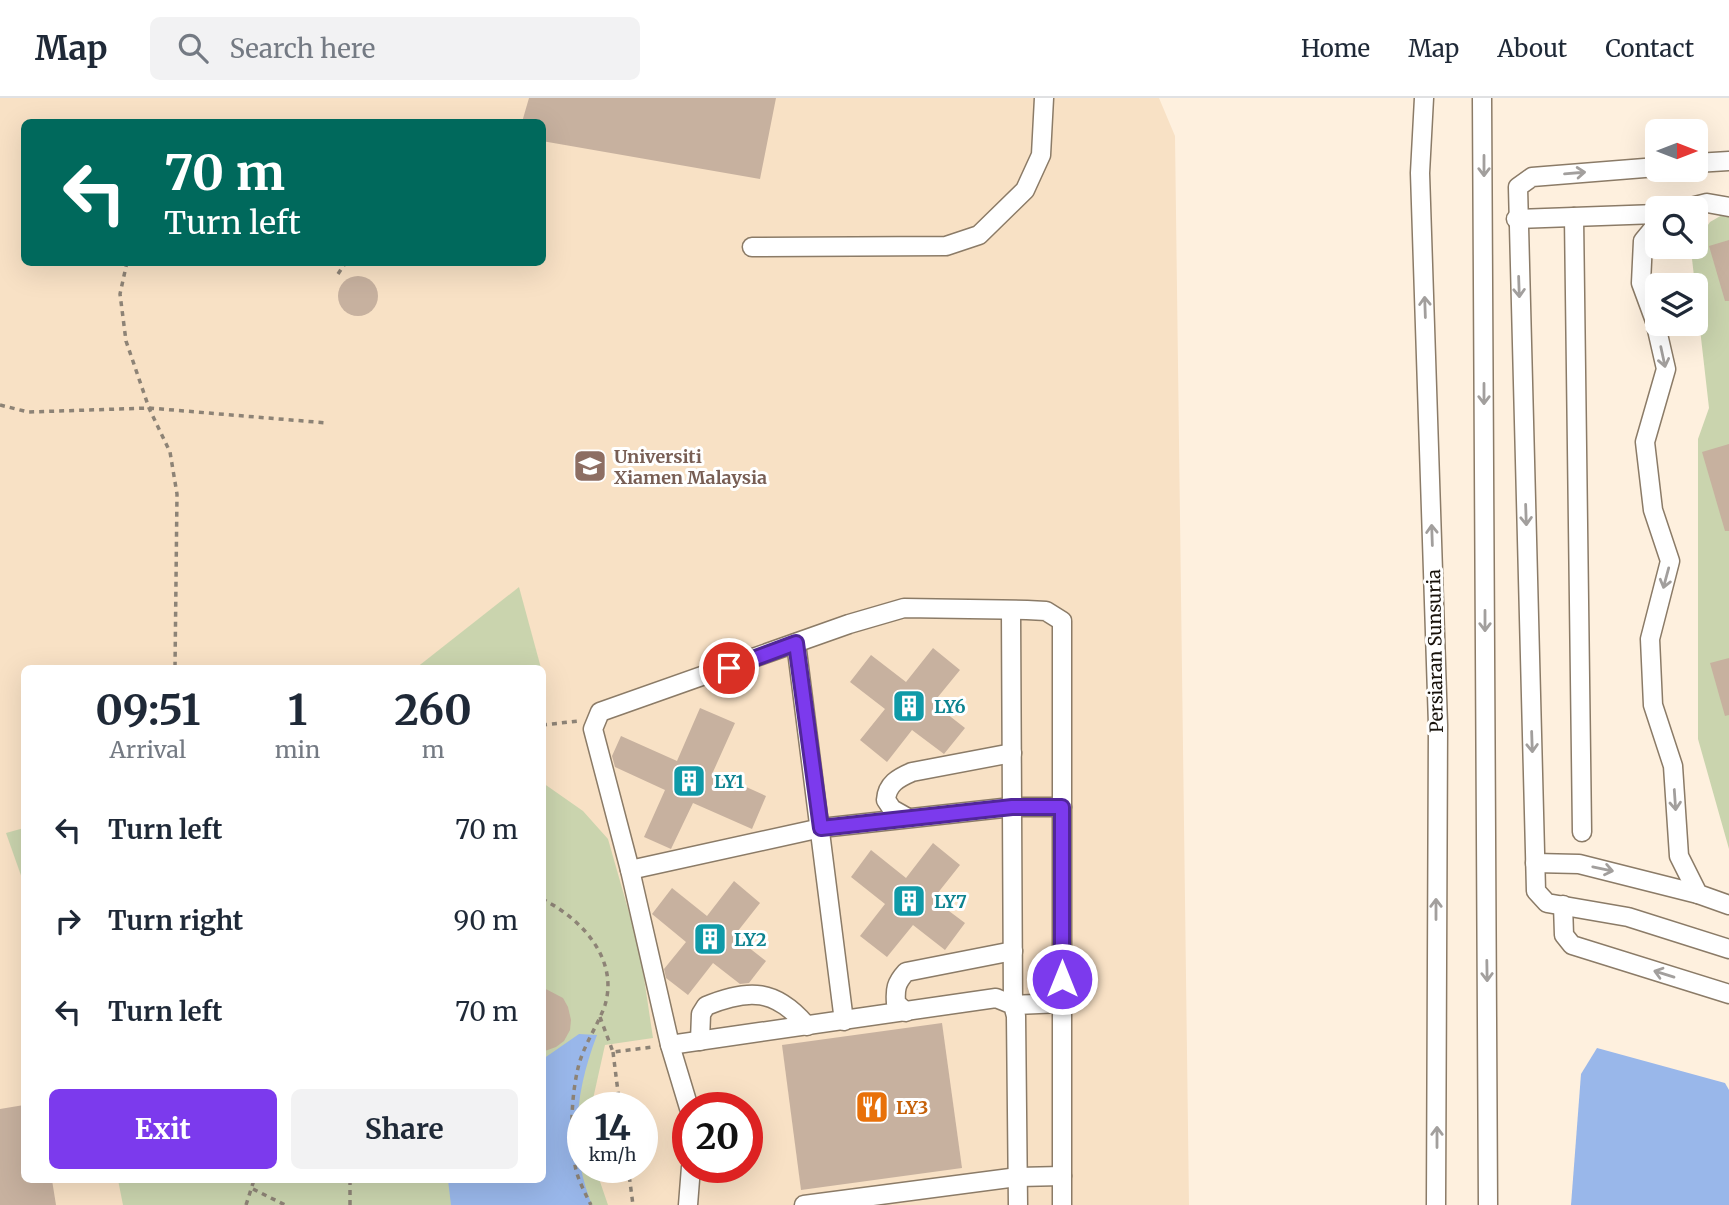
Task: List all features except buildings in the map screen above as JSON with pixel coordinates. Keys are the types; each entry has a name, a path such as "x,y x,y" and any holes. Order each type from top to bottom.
{"street":[{"path":"752,247 946,246 979,235 1025,190 1041,155 1044,98"},
{"name":"Persiaran Sunsuria","path":"1424,98 1420,173 1438,725 1436,1205"},
{"path":"1482,98 1488,1205"},
{"path":"1708,162 1729,161"},
{"path":"1645,168 1532,177 1518,187 1536,891 1547,903 1628,917 1729,949"},
{"path":"1708,203 1729,207"},
{"path":"1517,219 1645,214"},
{"path":"1574,217 1582,832"},
{"path":"1645,239 1641,283 1655,321 1666,369 1645,442 1653,510 1670,561 1650,639 1653,705 1673,766 1679,856 1698,894"},
{"path":"684,1092 670,1045 630,870 593,729 600,712 904,607 944,606 1046,611 1062,621 1062,1205"},
{"path":"1011,611 1013,1004 1016,1016 1018,1205"},
{"path":"796,643 844,1021"},
{"path":"908,818 892,809 886,800 887,791 901,777 912,772 1012,753"},
{"path":"630,870 821,828 1012,807 1062,807"},
{"path":"1535,863 1579,864 1698,894 1729,905"},
{"path":"1563,905 1564,935 1572,945 1729,994"},
{"path":"906,1012 896,1003 895,993 896,983 906,972 1013,951"},
{"path":"700,1041 701,1014 706,1006 759,993 782,1001 807,1026"},
{"path":"670,1045 996,999 1013,1004 1062,1003"},
{"path":"804,1205 849,1202 1018,1177 1062,1177"},
{"path":"688,1205 690,1183"}],"path":[{"path":"126,266 120,294 126,341 149,408 170,452 177,494 175,665"},
{"path":"338,274 343,266"},
{"path":"0,405 29,412 149,408 327,423"},
{"path":"546,725 595,719"},
{"path":"546,901 559,907 599,948 609,978 600,1017 580,1062 573,1105 575,1167 591,1205"},
{"path":"600,1017 613,1052 618,1092"},
{"path":"613,1052 670,1045"},
{"path":"246,1205 254,1183"},
{"path":"350,1183 350,1205"},
{"path":"630,1183 633,1205"},
{"path":"253,1189 285,1205"}],"shaded area":[{"name":"Universiti Xiamen Malaysia","path":"0,98 1159,98 1175,136 1189,1205 0,1205"}],"green space":[{"path":"1729,211 1729,849 1698,739 1698,439 1709,408 1701,336 1708,336 1708,273 1694,273 1692,259 1708,259 1710,222"},
{"path":"519,587 540,665 420,665"},
{"path":"546,785 583,811 608,839 640,951 653,1038 605,1045 595,1092 567,1092 567,1183 600,1183 608,1205 123,1205 119,1183 546,1183"},
{"path":"21,829 21,876 6,833"}],"water":[{"path":"579,1034 597,1035 581,1092 567,1092 567,1183 585,1183 592,1205 451,1205 448,1183 546,1183 546,1057"},
{"path":"1597,1048 1725,1083 1729,1090 1729,1205 1571,1205 1581,1074"}],"place":[{"name":"Universiti Xiamen Malaysia","path":"590,466"},
{"name":"LY6","path":"909,706"},
{"name":"LY1","path":"689,781"},
{"name":"LY7","path":"909,901"},
{"name":"LY2","path":"710,939"},
{"name":"LY3","path":"872,1107"}],"route":[{"path":"729,668 796,643 821,828 1012,807 1062,807 1062,979"}]}
